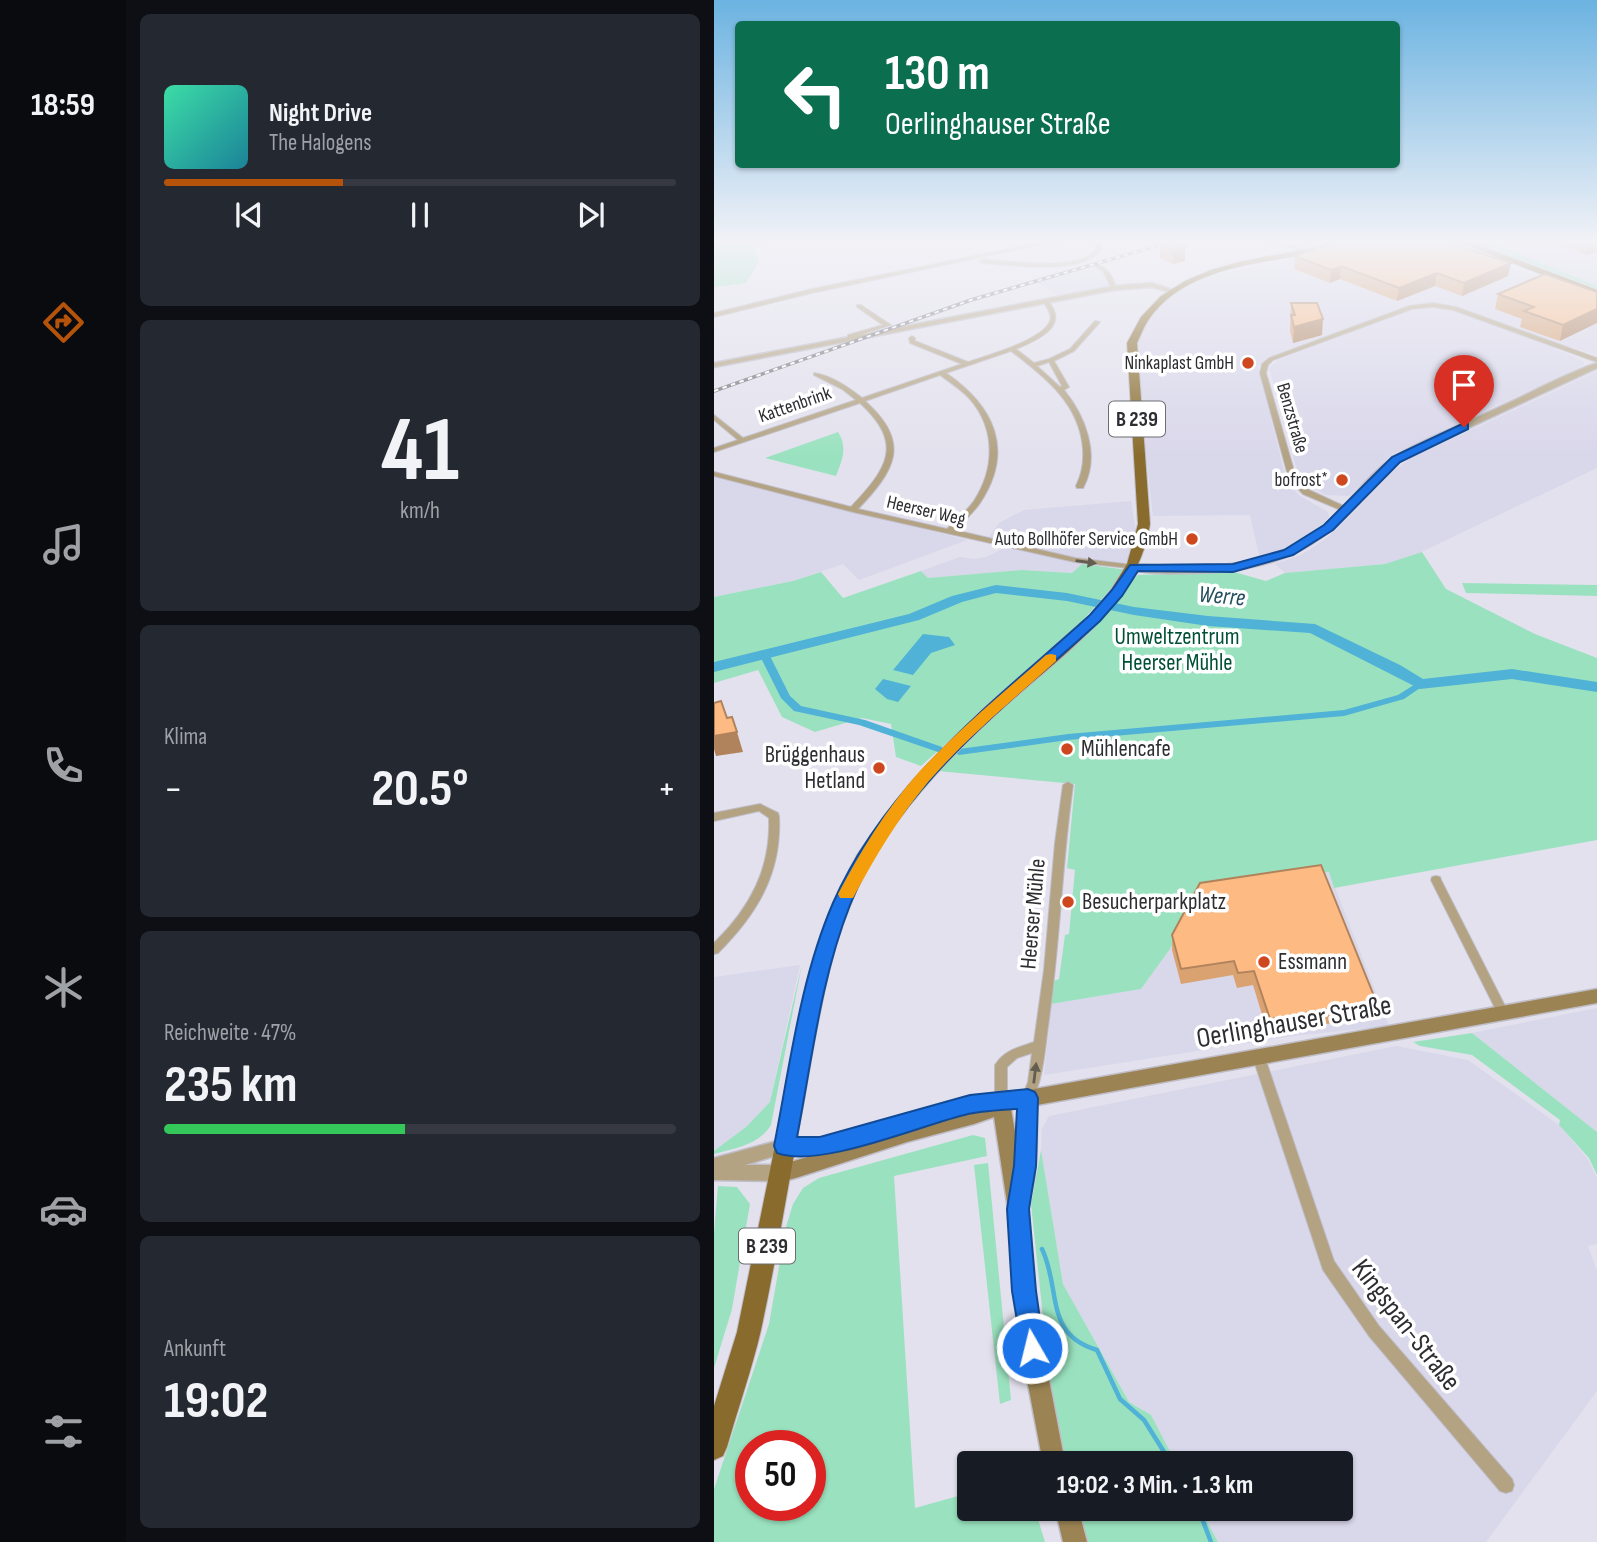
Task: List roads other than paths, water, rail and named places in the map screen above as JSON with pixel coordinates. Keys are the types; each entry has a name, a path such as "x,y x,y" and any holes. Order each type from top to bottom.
{"main road":[{"name":"B 239","path":"714,1447 749,1332 816,989 828,941 842,902 892,816 926,775 1095,618 1117,593 1134,567 1142,545 1144,524 1132,343 1144,317 1151,311"},
{"name":"Oerlinghauser Straße","path":"785,1146 820,1147 970,1105 1001,1103 1597,996"},
{"path":"1018,1209 1025,1166 1028,1098"},
{"name":"Oerlinghauser Straße","path":"780,1172 813,1166 930,1126 992,1111 1001,1103"},
{"path":"1001,1103 1018,1209 1024,1291 1032,1348 1052,1451"},
{"path":"1069,1521 1075,1542"}],"street":[{"path":"850,339 850,336 888,325 867,311"},
{"path":"714,365 995,311"},
{"name":"Kattenbrink","path":"714,450 1012,349 1035,339 1053,323 1051,311"},
{"name":"Benzstraße","path":"1346,509 1306,492 1293,479 1263,373 1265,364 1270,359 1400,311"},
{"name":"Benzstraße","path":"1462,311 1597,363"},
{"path":"1033,365 1072,350 1097,321"},
{"path":"912,338 912,342 967,364"},
{"path":"1012,349 1061,389 1071,402 1087,437 1086,477 1080,486"},
{"path":"1051,360 1066,387 1061,389"},
{"path":"1134,567 1219,569 1256,563 1305,544 1328,527 1390,465 1414,449 1597,363"},
{"path":"942,373 978,403 991,426 995,443 990,478 976,502 948,532"},
{"name":"Kattenbrink","path":"816,374 859,399"},
{"path":"852,510 873,488 887,466 891,450 888,430 859,399"},
{"name":"Kattenbrink","path":"714,417 742,440"},
{"name":"Heerser Weg","path":"714,474 948,532 1075,560 1134,567"},
{"name":"Heerser Mühle","path":"1028,1098 1034,1082 1037,1046 1050,970 1060,843 1069,785"},
{"path":"714,817 760,807 774,816 777,836 765,878 754,900 733,933 714,950"},
{"path":"1436,880 1503,1013"},
{"path":"1001,1103 1001,1065 1013,1054 1037,1046"},
{"name":"Kingspan-Straße","path":"1259,1058 1328,1265 1374,1331 1506,1485"},
{"name":"Oerlinghauser Straße","path":"714,1166 785,1146"},
{"name":"Oerlinghauser Straße","path":"714,1172 780,1172"}],"water":[{"path":"923,634 949,637 955,645 931,653 913,675 893,670"},
{"path":"883,679 911,686 898,702 887,699 875,689"}],"waterway":[{"name":"Werre","path":"714,667 914,617 957,599 996,589 1067,597 1134,611 1208,621 1315,629 1394,668 1420,684 1512,674 1597,687"},
{"path":"765,656 786,698 798,709 861,722 938,749"},
{"path":"959,752 1068,737 1344,713 1401,697 1420,684"},
{"path":"1042,1249 1061,1322 1080,1343 1097,1350 1120,1399 1144,1420 1163,1451"},
{"path":"1203,1521 1211,1542"}],"railway":[{"path":"714,391 940,311"}],"place":[{"name":"Ninkaplast GmbH","path":"1248,363"},
{"name":"bofrost*","path":"1342,480"},
{"name":"Auto Bollhöfer Service GmbH","path":"1192,539"},
{"name":"Mühlencafe","path":"1067,749"},
{"name":"Brüggenhaus Hetland","path":"879,768"},
{"name":"Besucherparkplatz","path":"1068,902"},
{"name":"Essmann","path":"1264,962"}],"park label":[{"name":"Umweltzentrum Heerser Mühle","path":"1177,650"}]}
